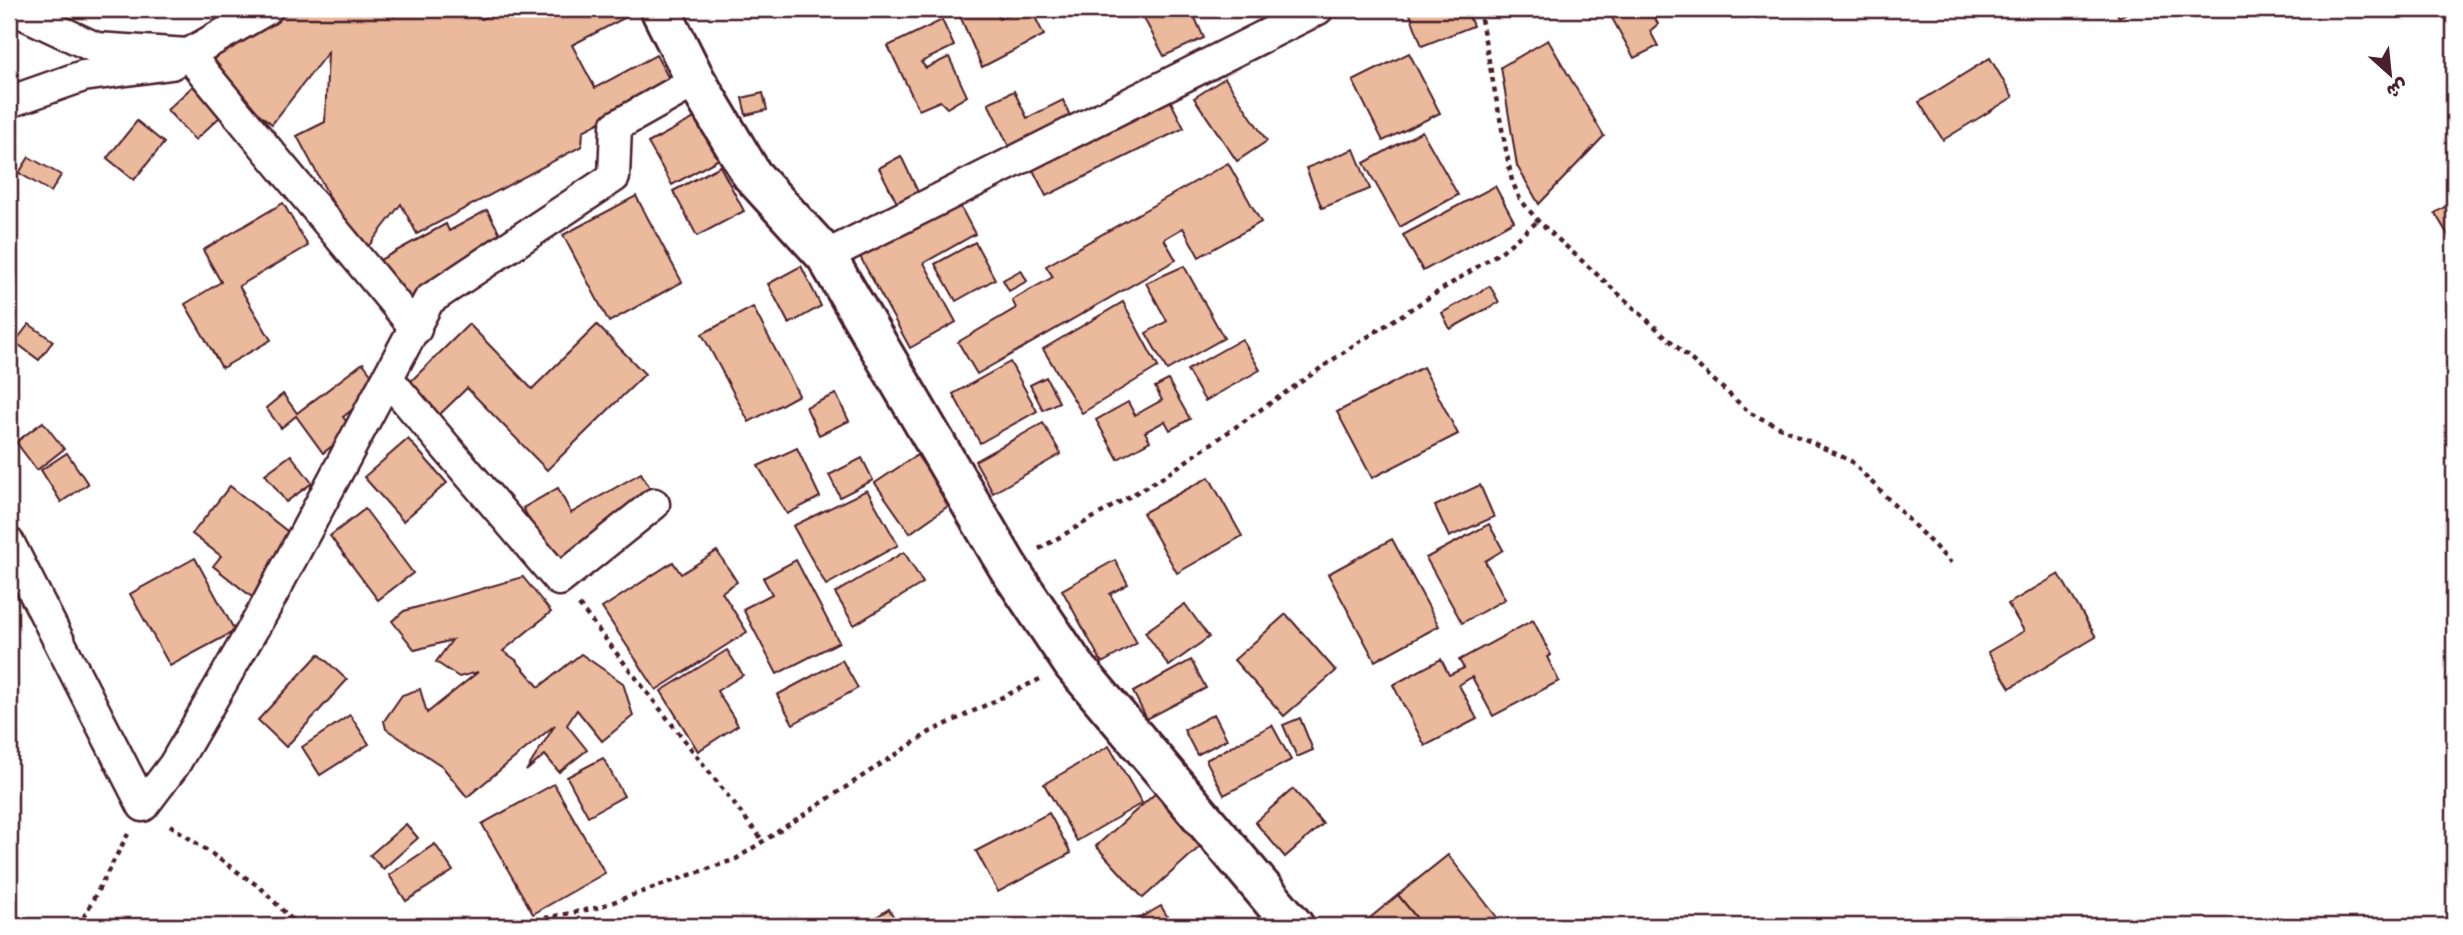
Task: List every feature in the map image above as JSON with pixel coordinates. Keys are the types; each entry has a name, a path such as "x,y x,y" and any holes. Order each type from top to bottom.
{"street":[{"path":"13,9 96,48 188,54 416,329"},
{"path":"9,102 83,76 171,64 267,9"},
{"path":"660,9 696,81 752,175 826,256 1008,567 1073,664 1294,926"},
{"path":"826,256 1318,9"},
{"path":"9,543 143,806 174,765 264,611 416,329 429,300 614,177 616,126 696,81"},
{"path":"388,379 559,580 654,505"}],"path":[{"path":"1479,9 1511,181 1520,199 1538,222 1750,412 1851,461 1951,563"},
{"path":"1008,567 1163,477 1350,348 1502,251 1538,222"},
{"path":"559,580 764,841"},
{"path":"505,926 596,908 736,859 930,732 1073,664"},
{"path":"79,926 143,806 261,888 298,926"}],"building":[{"path":"296,9 400,9 394,16 408,9 468,9 482,19 494,9 551,9 555,17 571,9 631,9 634,13 572,45 595,88 656,55 672,84 583,131 582,146 417,234 401,204 361,256 297,136 325,122 328,52 272,124 193,63"},
{"path":"957,9 995,9 999,19 1020,9 1031,9 1044,35 982,67"},
{"path":"1139,9 1191,9 1204,38 1164,56"},
{"path":"1408,9 1466,9 1473,26 1422,46"},
{"path":"1607,9 1650,9 1658,24 1650,31 1658,46 1634,58"},
{"path":"2114,9 2134,9 2119,17"},
{"path":"942,20 954,46 921,62 926,68 949,57 967,96 947,108 940,101 919,110 888,46"},
{"path":"1548,40 1604,136 1539,204 1517,166 1501,67"},
{"path":"1409,53 1440,113 1383,141 1353,81"},
{"path":"1990,58 2013,97 1943,140 1919,102"},
{"path":"1225,78 1267,141 1237,161 1194,98"},
{"path":"193,86 221,116 195,140 167,110"},
{"path":"1014,91 1027,118 1063,100 1075,127 1013,155 988,103"},
{"path":"763,93 767,110 746,115 742,98"},
{"path":"1169,98 1184,128 1046,196 1031,166"},
{"path":"696,117 719,159 672,185 648,143"},
{"path":"137,121 164,143 134,180 107,158"},
{"path":"1422,131 1458,195 1400,227 1364,163"},
{"path":"1354,149 1370,189 1322,208 1306,168"},
{"path":"901,156 919,194 898,205 879,168"},
{"path":"29,157 61,175 51,192 19,173"},
{"path":"1228,163 1261,222 1199,257 1183,228 1164,239 1176,260 977,374 958,342 1016,308 1012,300 1053,277 1046,266"},
{"path":"720,166 744,211 697,236 673,191"},
{"path":"1495,186 1514,221 1423,271 1403,235"},
{"path":"636,196 682,282 609,322 563,235"},
{"path":"957,200 975,234 924,263 956,322 910,348 858,253"},
{"path":"2454,201 2454,245 2435,213"},
{"path":"283,203 308,246 239,286 271,340 222,368 185,304 221,282 203,250"},
{"path":"487,210 512,255 407,313 378,261 446,224 449,231"},
{"path":"975,242 995,279 956,301 935,264"},
{"path":"801,266 821,306 789,324 768,284"},
{"path":"1184,266 1224,338 1167,370 1146,333 1167,321 1146,283"},
{"path":"1021,270 1027,281 1009,291 1003,280"},
{"path":"1490,286 1499,302 1450,329 1442,313"},
{"path":"1123,302 1158,367 1082,413 1043,349"},
{"path":"753,307 799,395 749,422 702,334"},
{"path":"29,324 53,341 39,360 15,342"},
{"path":"469,324 532,389 597,325 645,374 547,470 467,388 435,419 404,388"},
{"path":"1242,339 1260,370 1205,401 1187,370"},
{"path":"1010,362 1037,411 980,443 953,394"},
{"path":"363,363 381,387 343,417 353,430 323,453 296,416 281,428 266,408 283,394 297,413"},
{"path":"1423,367 1458,434 1372,478 1337,412"},
{"path":"1046,377 1059,402 1043,410 1030,385"},
{"path":"1168,380 1190,419 1170,430 1165,421 1145,432 1150,441 1118,459 1096,420 1128,402 1135,415 1162,400 1155,387"},
{"path":"836,394 849,421 819,435 806,407"},
{"path":"43,422 64,449 37,470 16,442"},
{"path":"1043,423 1061,454 993,493 975,461"},
{"path":"408,439 447,483 403,521 364,477"},
{"path":"797,448 820,497 787,514 758,466"},
{"path":"67,453 88,484 61,502 41,470"},
{"path":"291,455 312,483 286,502 265,474"},
{"path":"917,455 951,504 910,533 875,483"},
{"path":"862,458 873,480 840,497 829,475"},
{"path":"641,473 661,508 556,568 523,508 558,488 571,513"},
{"path":"1209,477 1242,536 1177,573 1143,513"},
{"path":"1480,485 1494,517 1449,537 1435,506"},
{"path":"230,486 297,539 252,597 213,566 221,556 192,534"},
{"path":"867,490 898,545 826,585 793,526"},
{"path":"365,509 413,573 378,600 330,536"},
{"path":"1489,524 1503,550 1485,561 1505,599 1462,623 1426,558"},
{"path":"1392,539 1439,626 1375,661 1328,574"},
{"path":"717,551 737,582 722,592 747,632 656,690 602,608 673,562 681,574"},
{"path":"904,552 923,583 854,625 835,593"},
{"path":"195,558 235,631 170,666 130,594"},
{"path":"796,560 839,642 777,674 743,609 772,594 763,578"},
{"path":"1115,560 1128,584 1110,594 1137,643 1102,663 1062,590"},
{"path":"2059,574 2096,637 2010,688 1988,652 2024,631 2008,604"},
{"path":"523,577 551,612 503,651 516,660 539,687 581,654 623,683 633,716 602,741 577,710 567,725 587,750 559,772 545,755 526,771 555,725 467,797 442,766 386,729 384,721 402,695 420,689 427,713 478,672 459,677 436,662 452,640 415,650 392,621 404,611"},
{"path":"1185,604 1209,637 1169,666 1145,632"},
{"path":"1286,614 1336,671 1284,716 1234,660"},
{"path":"1533,620 1551,655 1547,657 1559,681 1493,716 1472,677 1459,685 1477,719 1425,746 1393,685 1441,659 1449,675 1464,668 1459,660"},
{"path":"727,650 743,675 717,691 738,725 698,751 661,691"},
{"path":"319,654 347,680 286,747 258,720"},
{"path":"842,660 858,688 793,724 777,695"},
{"path":"1191,660 1206,688 1147,719 1133,692"},
{"path":"1214,714 1227,739 1197,755 1184,730"},
{"path":"350,715 369,744 320,775 302,747"},
{"path":"1300,718 1313,750 1297,757 1283,725"},
{"path":"1272,725 1291,760 1224,795 1206,760"},
{"path":"1109,746 1142,803 1077,841 1044,784"},
{"path":"603,758 624,796 588,816 567,777"},
{"path":"554,784 605,873 533,914 482,824"},
{"path":"1293,789 1323,824 1285,857 1255,822"},
{"path":"1157,792 1203,844 1143,898 1096,846"},
{"path":"1049,813 1071,853 998,892 976,851"},
{"path":"406,824 418,838 383,869 370,855"},
{"path":"435,844 453,871 406,901 389,875"},
{"path":"1448,855 1500,921 1494,926 1423,926 1398,895"},
{"path":"1398,895 1423,926 1360,926"},
{"path":"1161,906 1173,926 1126,926"},
{"path":"889,909 899,926 864,925"}]}
